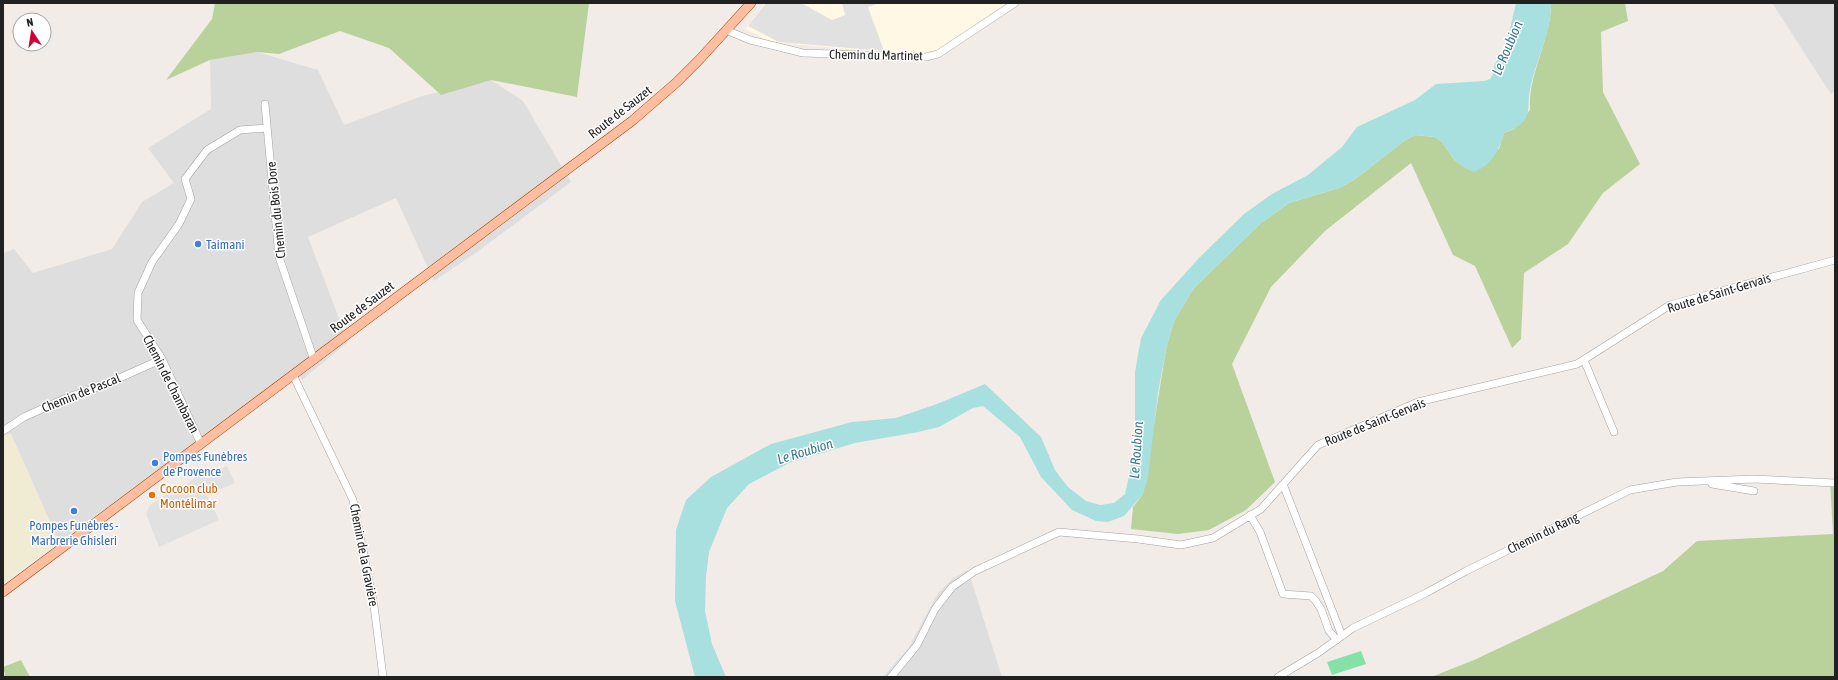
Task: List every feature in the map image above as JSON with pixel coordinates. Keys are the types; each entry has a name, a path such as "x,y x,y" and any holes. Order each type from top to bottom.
{"main road":[{"name":"Route de Sauzet","path":"726,30 744,3"},
{"name":"Route de Sauzet","path":"3,592 632,121 677,82 751,3"}],"street":[{"name":"Chemin du Martinet","path":"726,30 750,40 803,53 926,57 938,54 1015,3"},
{"name":"Chemin du Bois Dore","path":"265,104 279,257 314,360"},
{"name":"Chemin de Chambaran","path":"201,444 162,359 137,320 138,293 152,262 179,224 191,199 185,179 207,150 240,130 267,128"},
{"name":"Route de Saint-Gervais","path":"891,677 917,645 935,609 952,587 975,571 1045,538 1059,532 1138,539 1181,545 1213,538 1261,508 1318,445 1418,402 1577,364 1670,305 1835,260"},
{"name":"Chemin de Pascal","path":"3,430 24,417 71,396 104,385 162,359"},
{"path":"1584,360 1614,432"},
{"name":"Chemin de la Gravière","path":"293,375 353,500 374,606 383,677"},
{"name":"Chemin du Rang","path":"1278,677 1318,653 1353,628 1426,593 1466,571 1630,490 1677,482 1754,479 1835,483"},
{"path":"1704,481 1754,491"},
{"path":"1283,484 1340,638"},
{"path":"1250,515 1260,532 1283,594 1310,596 1315,600 1321,609 1329,631 1340,638"}],"shaded area":[{"path":"765,3 1016,3 933,57 772,42 745,29"},
{"path":"766,3 801,3 832,20 845,15 842,3 880,3 868,7 884,51 779,42 748,26"},
{"path":"1772,3 1835,3 1835,91 1831,94"},
{"path":"257,52 318,70 344,125 422,96 491,80 523,101 571,182 477,252 434,281 396,198 308,237 348,342 302,380 294,368 197,443 59,542 11,434 3,435 3,253 14,249 33,273 112,249 142,202 174,183 148,148 211,109 210,60"},
{"path":"11,434 59,542 3,583 3,435"},
{"path":"227,466 235,483 207,495 219,520 159,547 146,514 150,505 167,494 169,496 210,467 214,472"},
{"path":"968,570 1002,677 883,677 909,647 938,593 952,579"}],"green space":[{"path":"215,3 589,3 577,97 491,80 441,95 389,48 340,31 279,54 257,52 210,60 166,80 212,19"},
{"path":"1551,3 1625,3 1628,21 1601,32 1603,92 1640,164 1603,193 1568,244 1524,273 1521,339 1512,348 1475,266 1453,255 1411,163 1325,231 1271,287 1232,364 1275,482 1246,510 1209,530 1178,534 1131,529 1133,507 1143,494 1166,349 1174,321 1194,288 1261,223 1289,203 1339,188 1354,180 1404,141 1415,135 1435,137 1442,142 1455,161 1499,149 1504,133 1514,129 1530,110 1532,83 1547,30"},
{"path":"1830,480 1835,480 1835,677 1431,677 1474,660 1663,571 1697,541 1833,534"},
{"path":"1361,651 1366,664 1332,675 1327,662"},
{"path":"21,660 30,677 3,677 5,675 3,667"}],"water":[{"name":"Le Roubion","path":"1516,3 1551,3 1548,27 1531,84 1527,116 1519,126 1504,133 1500,146 1494,157 1486,165 1474,172 1455,161 1442,142 1435,137 1415,135 1404,141 1354,180 1339,188 1289,203 1261,223 1194,288 1174,321 1166,349 1158,393 1148,477 1143,494 1124,516 1108,522 1096,521 1072,510 1041,477 1020,437 983,406 973,408 939,427 855,443 789,463 749,484 727,508 709,552 706,577 705,611 712,644 726,677 695,677 675,601 676,530 686,500 711,477 771,444 852,422 896,418 937,404 985,384 1041,437 1055,470 1068,487 1086,501 1100,505 1114,503 1125,494 1135,449 1135,372 1141,338 1161,300 1199,258 1244,214 1272,194 1308,175 1342,147 1357,127 1415,100 1436,84 1484,81 1490,79 1493,74 1494,66 1507,42"}],"place":[{"name":"Taimani","path":"198,244"},
{"name":"Pompes Funèbres de Provence","path":"155,463"},
{"name":"Cocoon club Montélimar","path":"152,495"},
{"name":"Pompes Funèbres - Marbrerie Ghisleri","path":"74,511"}]}
